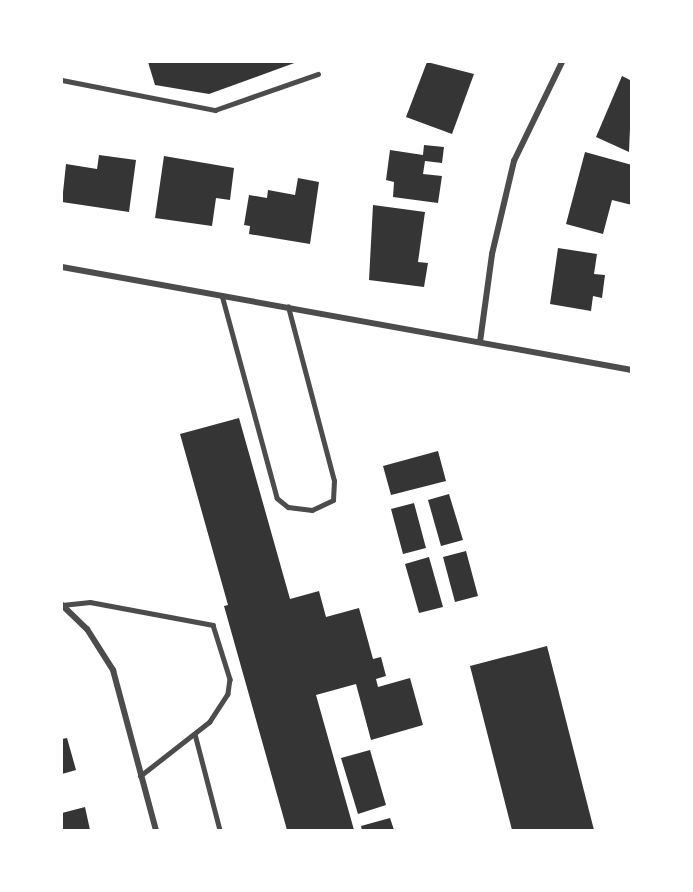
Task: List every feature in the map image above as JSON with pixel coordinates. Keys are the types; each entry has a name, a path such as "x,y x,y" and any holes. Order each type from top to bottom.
{"street":[{"path":"480,342 492,254 514,161 562,62"},
{"path":"62,267 632,370"},
{"path":"62,605 87,629 112,670 156,831"}],"lane":[{"path":"62,80 214,110 318,74"},
{"path":"222,295 277,498 288,507 312,510 333,500 334,481 288,307"},
{"path":"62,605 90,602 213,625 230,679 228,694 195,734 141,776"},
{"path":"195,734 220,831"}],"building":[{"path":"148,62 297,62 209,94 155,85"},
{"path":"427,62 474,74 452,134 406,117"},
{"path":"622,76 632,81 629,152 596,137"},
{"path":"424,145 444,147 442,163 425,161 423,174 442,176 438,203 393,197 394,182 386,180 390,150 423,155"},
{"path":"585,152 632,165 632,205 612,200 603,234 566,224"},
{"path":"99,155 136,160 129,212 62,202 66,164 97,169"},
{"path":"164,156 234,168 230,200 216,198 212,226 155,218"},
{"path":"298,178 319,182 310,244 249,234 250,226 244,225 249,195 267,198 268,190 295,195"},
{"path":"373,205 425,212 418,262 428,263 424,287 369,280"},
{"path":"558,248 597,254 594,274 605,275 602,298 593,296 591,311 550,304"},
{"path":"239,418 290,599 319,591 326,617 359,608 373,659 381,657 386,676 376,679 378,687 410,678 423,725 371,740 356,684 316,695 354,830 287,830 224,606 228,605 180,434"},
{"path":"438,451 446,481 391,495 383,466"},
{"path":"449,494 463,540 441,546 428,500"},
{"path":"414,503 426,548 403,554 391,509"},
{"path":"466,551 478,596 455,602 443,557"},
{"path":"429,557 443,607 419,613 405,564"},
{"path":"547,646 594,830 512,830 470,666"},
{"path":"67,738 76,770 62,774 62,739"},
{"path":"370,750 386,805 358,814 341,758"},
{"path":"85,807 90,830 62,830 62,813"},
{"path":"390,818 394,830 362,830 361,826"}]}
